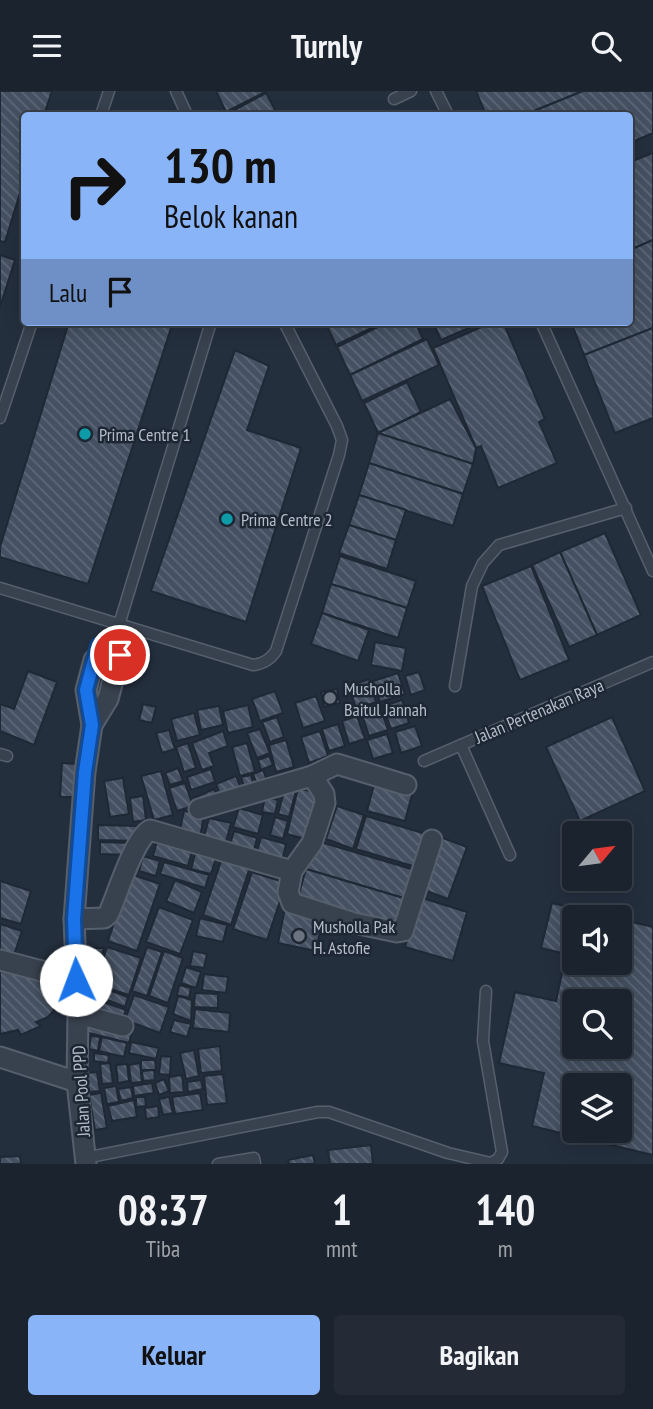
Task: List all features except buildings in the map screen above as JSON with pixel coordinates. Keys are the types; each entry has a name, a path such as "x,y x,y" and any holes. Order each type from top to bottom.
{"street":[{"name":"Jalan Pool PPD","path":"85,1161 77,1082 78,1014 74,919 85,772 92,725 86,690 94,660"},
{"name":"Jalan Pool PPD","path":"92,725 108,699 116,669"},
{"path":"199,809 312,776 337,764 406,785"},
{"path":"312,776 324,794 325,803 312,843 292,870 288,892 292,903 354,923 400,932 405,927 432,840"},
{"path":"74,919 101,918 108,915 136,848 145,833 150,830 292,870"},
{"path":"0,960 76,980"},
{"path":"78,1014 123,1025"},
{"path":"0,1058 77,1082"}],"lane":[{"path":"102,112 109,91"},
{"path":"176,91 186,112"},
{"path":"394,99 411,91"},
{"path":"436,91 446,112"},
{"path":"0,418 31,326"},
{"path":"116,669 120,655 115,638 118,626 210,326"},
{"path":"0,589 253,665 266,662 276,651 342,440 286,326"},
{"path":"543,326 653,571"},
{"path":"455,686 472,586 483,563 499,545 626,508"},
{"path":"94,660 98,646 115,638"},
{"name":"Jalan Pertenakan Raya","path":"424,761 653,661"},
{"path":"461,745 510,855"},
{"path":"85,1161 318,1112 329,1112 448,1153 491,1163 498,1159 502,1152 483,1041 486,991"},
{"path":"218,1164 254,1161"}],"place":[{"name":"Prima Centre 1","path":"85,434"},
{"name":"Prima Centre 2","path":"227,519"},
{"name":"Musholla Baitul Jannah","path":"330,698"},
{"name":"Musholla Pak H. Astofie","path":"299,936"}],"route":[{"path":"76,980 74,919 85,772 92,725 86,690 98,646 115,638 120,655"}]}
